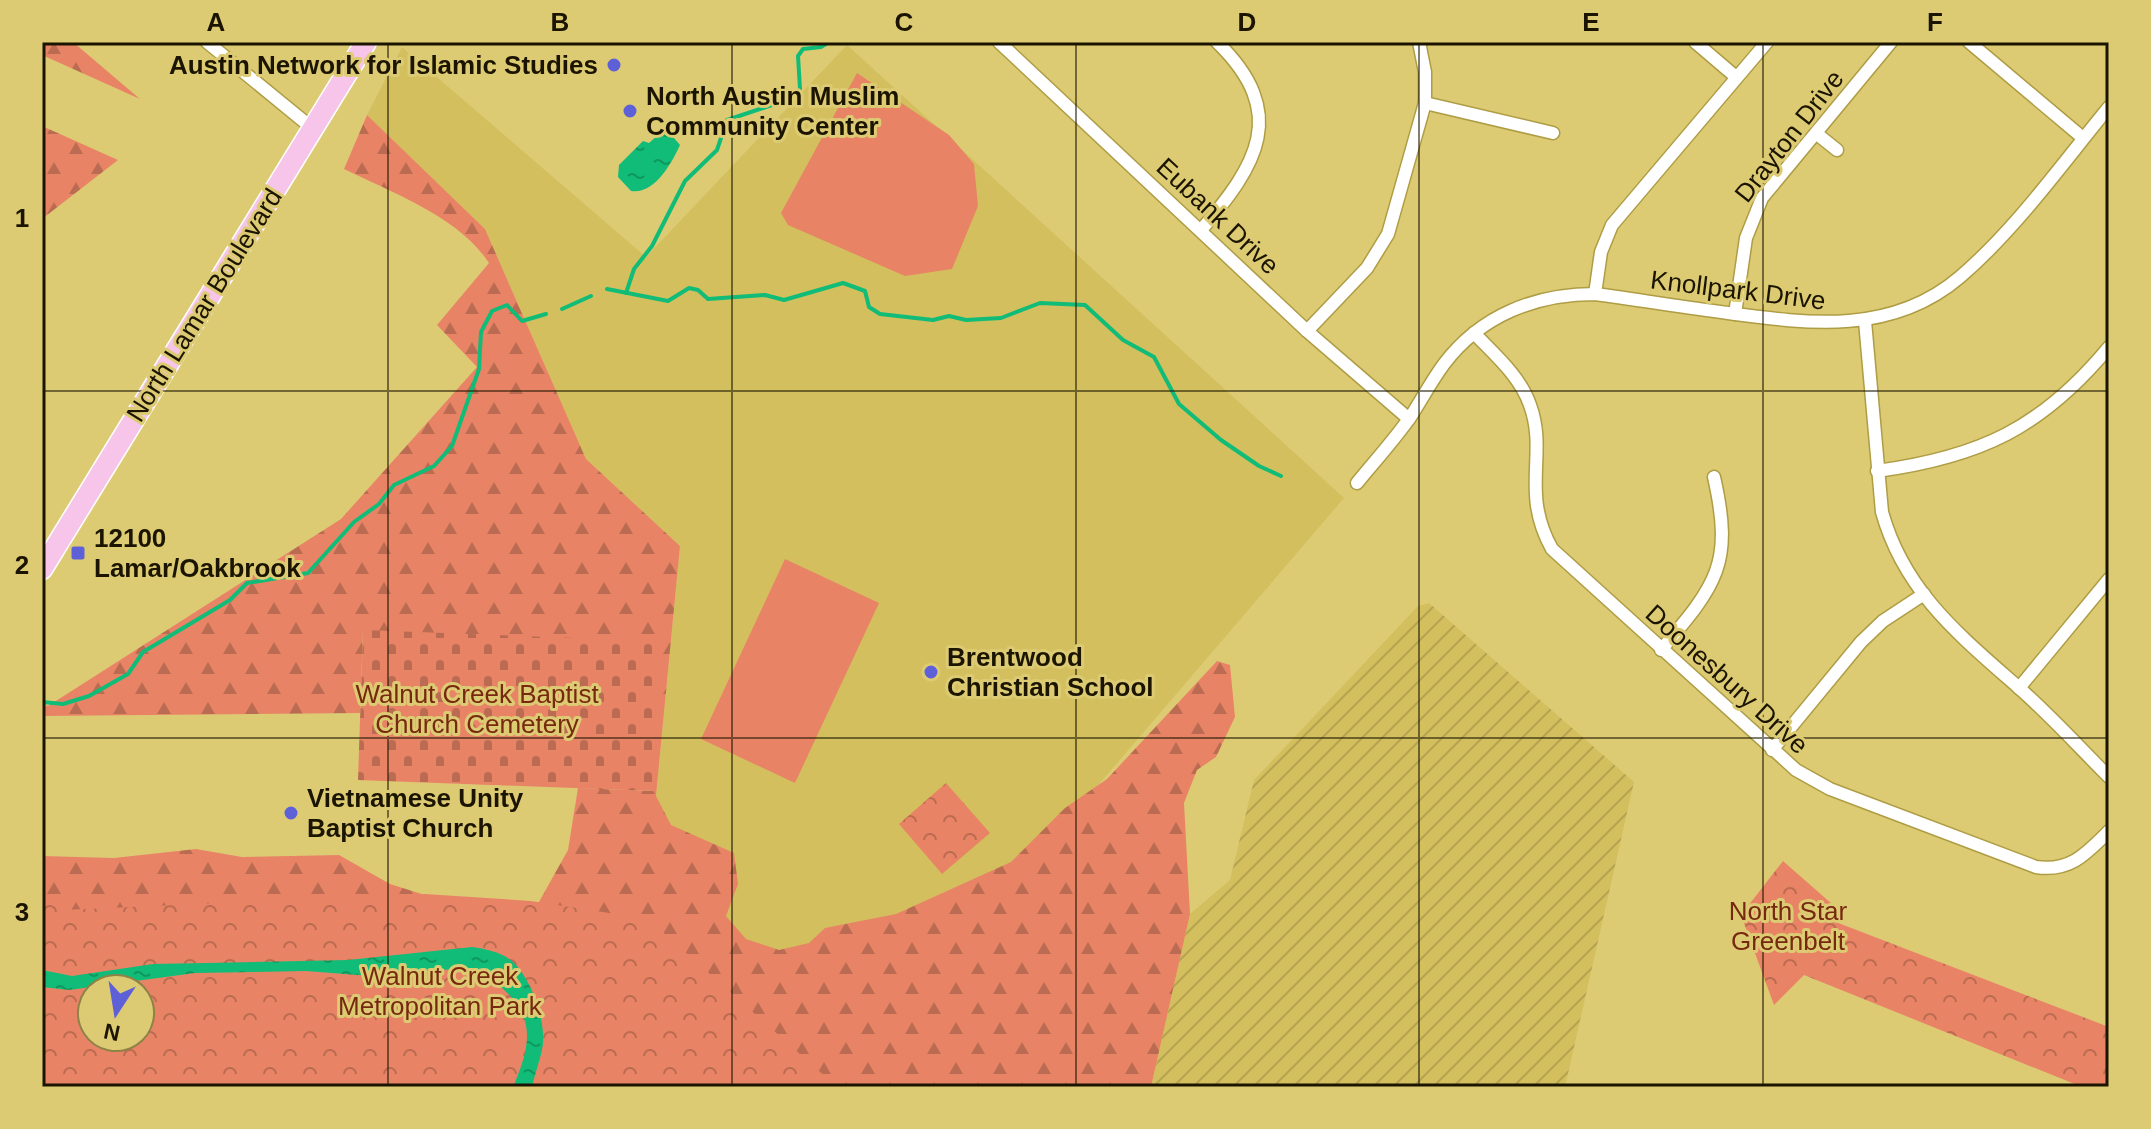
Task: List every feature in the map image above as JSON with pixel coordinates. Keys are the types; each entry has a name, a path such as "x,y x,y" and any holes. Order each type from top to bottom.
{"main road":[{"name":"North Lamar Boulevard","path":"42,569 366,42"}],"street":[{"name":"Eubank Drive","path":"999,42 1307,331 1409,419"},
{"path":"1201,230 1247,171 1259,131 1259,117 1246,77 1217,42"},
{"path":"1307,331 1367,268 1388,234 1425,103 1425,72 1419,42"},
{"path":"1695,42 1736,77"},
{"path":"1595,294 1601,252 1612,225 1767,42"},
{"name":"Drayton Drive","path":"1735,314 1752,218 1762,198 1891,42"},
{"path":"1969,42 2083,138"},
{"path":"215,45 312,128"},
{"path":"1425,103 1553,133"},
{"name":"Knollpark Drive","path":"1357,483 1409,419 1445,362 1474,333 1533,301 1560,294 1595,294 1800,322 1865,321 1913,307 1959,277 2109,107"},
{"path":"1817,134 1837,150"},
{"path":"1865,321 1877,471 1888,534 1924,594 1966,645 2019,688 2109,777"},
{"name":"Doonesbury Drive","path":"1474,333 1511,372 1531,408 1535,504 1539,525 1552,549 1772,750 1811,780 1830,789 2036,867 2053,870 2072,865 2109,831"},
{"path":"1877,471 1948,459 2017,432 2065,395 2109,347"},
{"path":"1661,650 1700,604 1718,570 1723,530 1714,477"},
{"path":"2019,688 2109,579"},
{"path":"1772,750 1861,642 1883,621 1924,594"}],"shaded area":[{"name":"Brentwood Christian School","path":"847,45 1344,498 840,1087 648,919 680,546 586,459 485,229 367,115 402,47 646,257"},
{"path":"1429,603 1634,782 1565,1087 1151,1087 1190,914 1230,880 1254,780 1418,606"}],"green space":[{"path":"42,42 73,42 140,99 42,55"},
{"path":"857,73 949,135 974,164 978,206 952,269 905,276 788,225 781,213"},
{"path":"367,115 485,229 586,459 680,546 656,796 671,825 734,853 738,884 726,916 746,939 779,950 809,943 825,928 896,914 1011,862 1065,808 1107,779 1217,661 1230,665 1235,717 1216,757 1197,770 1184,803 1190,914 1151,1087 42,1087 42,856 114,858 196,849 242,857 339,855 390,884 428,896 535,909 568,850 578,788 654,791 363,630 360,713 42,716 42,704 48,706 341,519 477,367 437,325 489,263 461,232 404,197 344,169"},
{"path":"42,126 118,160 42,219"},
{"path":"785,559 879,603 795,783 701,739"},
{"name":"Walnut Creek Baptist Church Cemetery","path":"363,630 659,641 654,791 358,780"},
{"path":"946,783 990,833 942,874 899,824"},
{"name":"North Star Greenbelt","path":"1783,861 1832,904 1828,919 2109,1027 2109,1087 2082,1087 1804,975 1774,1005 1741,915"},
{"name":"Walnut Creek Metropolitan Park","path":"425,894 531,901 648,919 837,1087 42,1087 42,901 63,910"}],"water":[{"path":"672,122 674,125 668,131 680,145 672,160 655,183 639,191 631,191 618,177 619,165 643,141 649,143"},
{"path":"472,947 509,959 531,989 543,1034 532,1087 513,1087 526,1046 527,1034 521,1011 502,988 476,968 383,977 306,971 195,973 156,978 156,973 92,973 153,964 348,960"},
{"path":"42,970 76,975 76,989 42,987"}],"waterway":[{"path":"626,293 634,269 652,246 685,181 717,150 727,120 775,104 800,89 798,56 803,49 821,47 829,42"},
{"path":"607,289 668,301 689,288 698,290 708,299 765,295 784,300 843,283 865,291 869,307 880,314 933,320 949,316 966,320 1001,318 1040,303 1085,305 1123,340 1154,357 1179,404 1221,440 1259,466 1281,476"},
{"path":"562,309 591,296"},
{"path":"42,702 63,704 89,696 128,674 143,652 230,600 247,583 308,573 354,522 379,504 394,485 434,466 452,446 479,369 481,332 492,311 507,305 522,321 546,314"}],"place":[{"name":"Austin Network for Islamic Studies","path":"614,65"},
{"name":"North Austin Muslim Community Center","path":"630,111"},
{"name":"12100 Lamar/Oakbrook","path":"78,553"},
{"name":"Brentwood Christian School","path":"931,672"},
{"name":"Vietnamese Unity Baptist Church","path":"291,813"}]}
